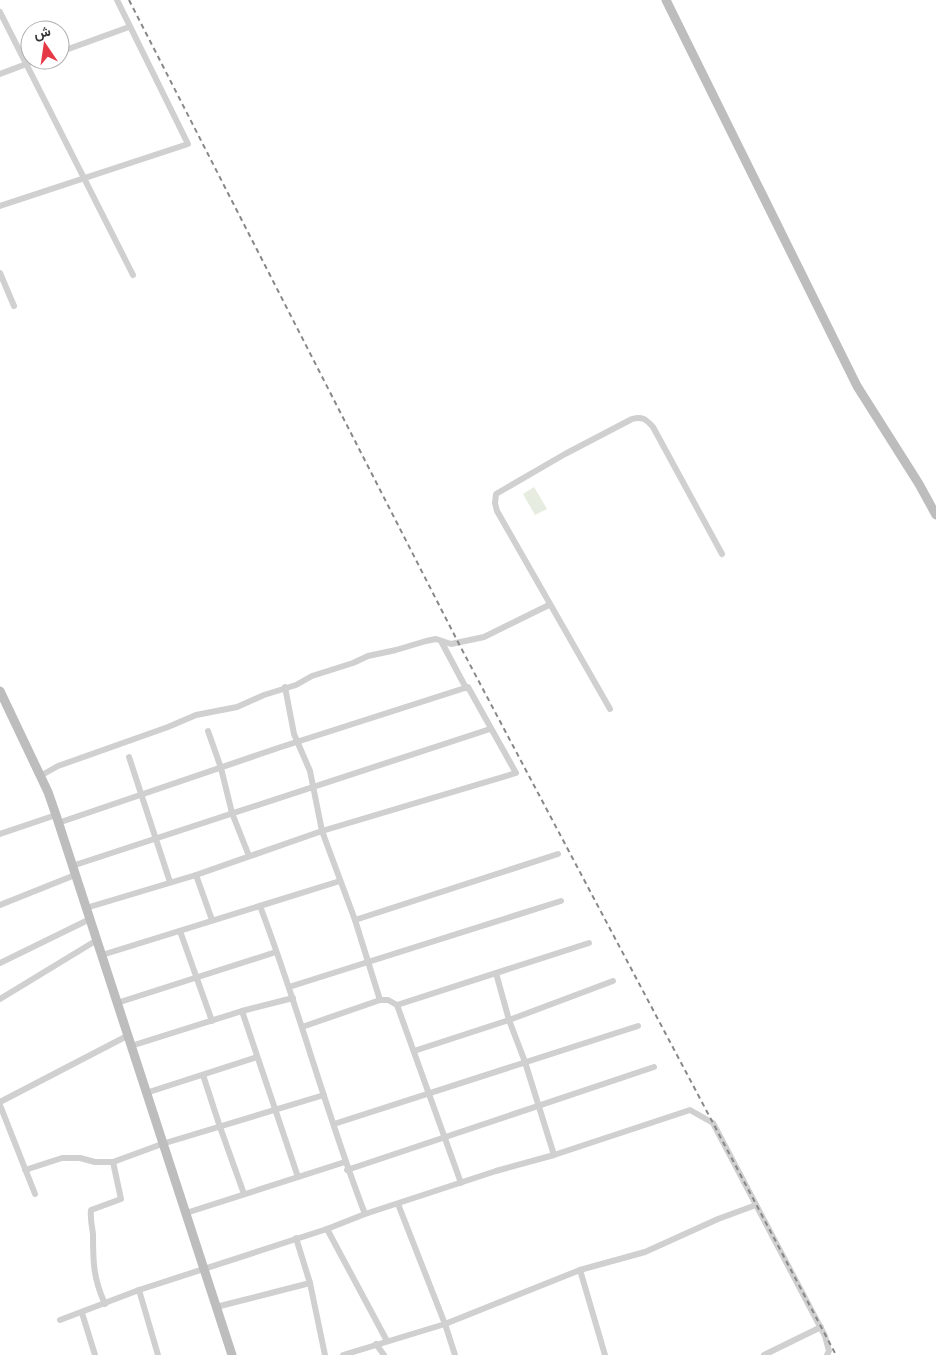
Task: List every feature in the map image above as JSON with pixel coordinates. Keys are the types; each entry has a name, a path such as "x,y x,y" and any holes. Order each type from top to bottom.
{"street":[{"path":"0,206 188,144 117,0"},
{"path":"666,0 857,386 919,484 936,515"},
{"path":"0,12 20,51"},
{"path":"70,48 129,27"},
{"path":"0,74 20,67"},
{"path":"30,70 133,275"},
{"path":"0,273 14,306"},
{"path":"610,709 497,511 495,503 496,494 632,418 646,419 722,554"},
{"path":"40,776 58,766 168,727 196,715 237,707 285,687 296,685 312,676 353,663 368,656 436,639 451,644 459,644 484,637 549,605"},
{"path":"86,908 196,875 322,831 516,773 468,687 466,688 442,641"},
{"path":"285,687 294,734 310,771 322,831 355,920 380,1000"},
{"path":"0,834 142,795 466,688"},
{"path":"1,694 40,776 57,819 232,1355"},
{"path":"0,905 74,871 156,838 490,729"},
{"path":"208,731 221,768 232,813 249,856"},
{"path":"130,756 170,882"},
{"path":"355,920 558,854"},
{"path":"196,875 212,920"},
{"path":"102,955 340,882"},
{"path":"289,987 561,902"},
{"path":"260,906 289,987 345,1162 365,1214"},
{"path":"0,963 90,919"},
{"path":"180,931 198,977 212,1021"},
{"path":"0,999 97,940"},
{"path":"397,1005 589,943"},
{"path":"117,1003 276,952"},
{"path":"496,973 509,1020 525,1062 554,1155"},
{"path":"414,1051 509,1020 613,981"},
{"path":"131,1046 292,998"},
{"path":"302,1027 380,1000 388,1000 397,1005 460,1183"},
{"path":"242,1012 298,1178"},
{"path":"334,1124 638,1026"},
{"path":"35,1194 0,1104 127,1036"},
{"path":"146,1093 257,1057"},
{"path":"348,1170 654,1067"},
{"path":"203,1075 244,1194"},
{"path":"25,1170 62,1158 112,1162 162,1144 324,1095"},
{"path":"60,1320 139,1290 327,1229 365,1214 690,1110 712,1123 825,1336 829,1351 827,1355"},
{"path":"105,1304 94,1273 93,1232 90,1215 91,1210 121,1199 112,1162"},
{"path":"186,1213 345,1162"},
{"path":"398,1204 445,1324 454,1355"},
{"path":"343,1355 445,1324 580,1270 645,1252 718,1219 756,1205"},
{"path":"327,1229 387,1341"},
{"path":"296,1238 310,1283 325,1355"},
{"path":"580,1270 605,1355"},
{"path":"216,1307 310,1283"},
{"path":"139,1290 158,1355"},
{"path":"82,1313 95,1355"},
{"path":"764,1355 820,1327"},
{"path":"376,1344 384,1355"}],"shaded area":[{"path":"534,487 547,509 535,515 523,494"}],"railway":[{"path":"129,0 459,644 836,1355"}]}
